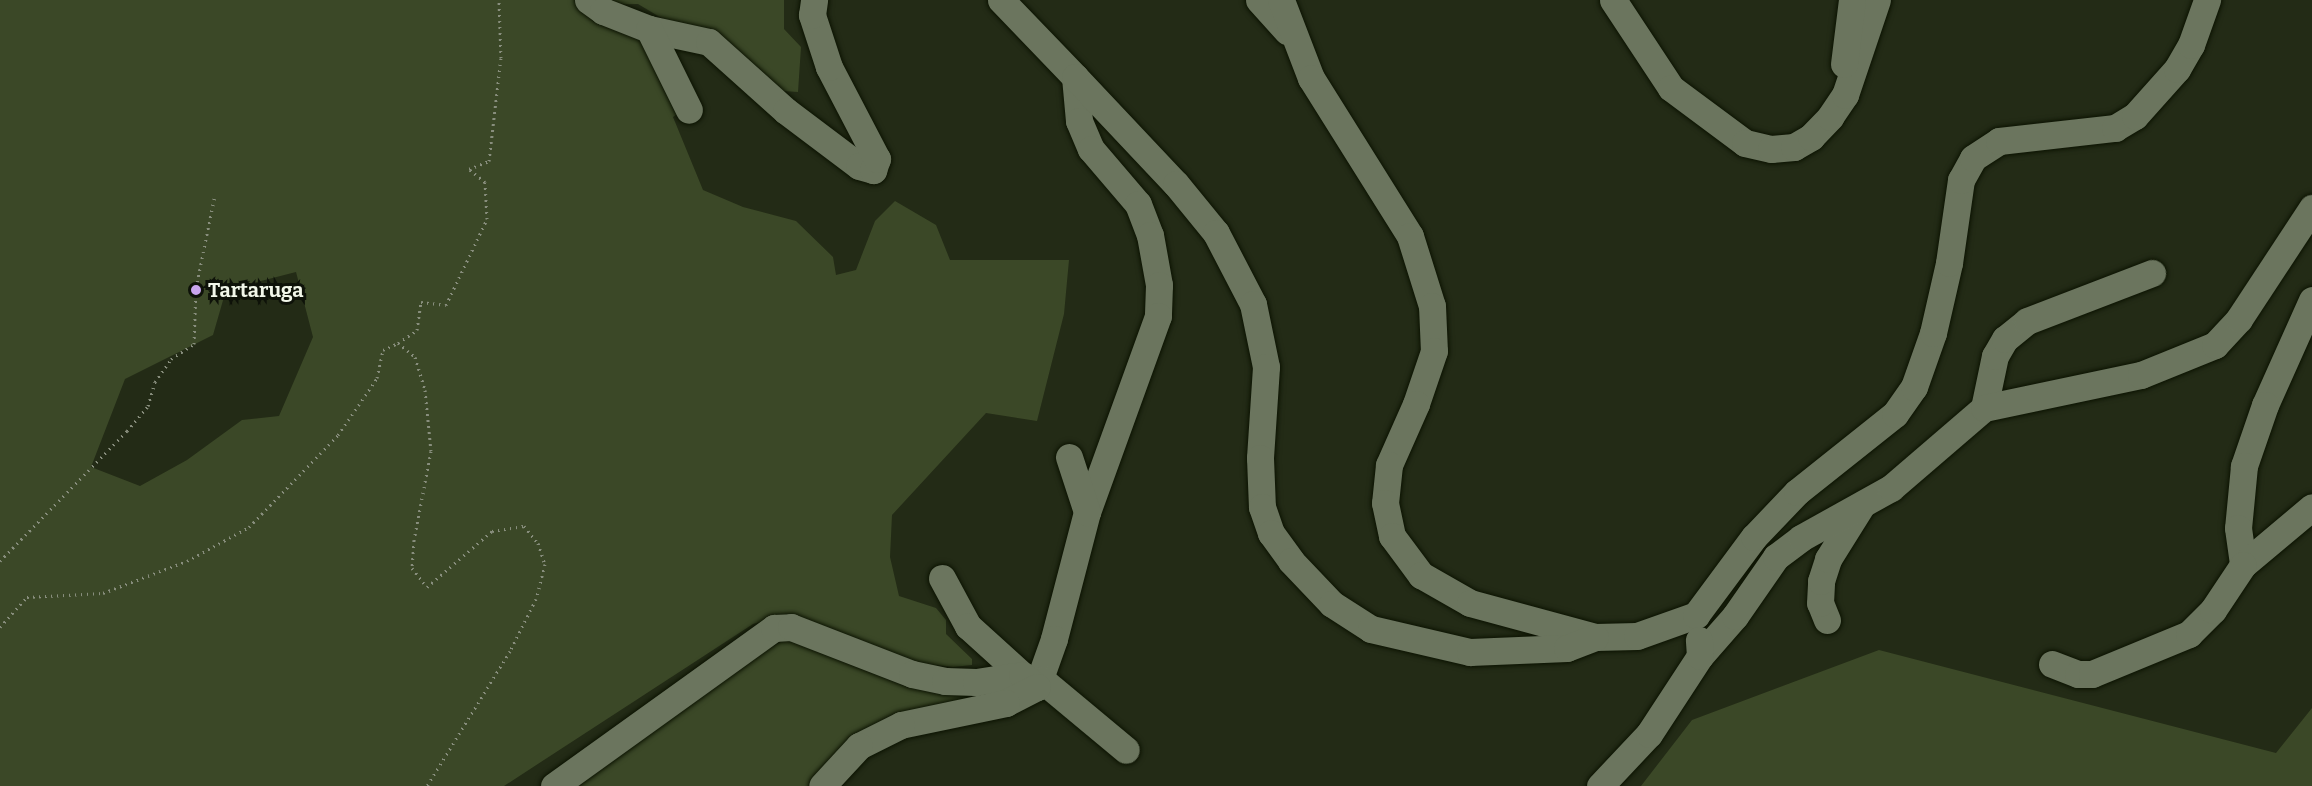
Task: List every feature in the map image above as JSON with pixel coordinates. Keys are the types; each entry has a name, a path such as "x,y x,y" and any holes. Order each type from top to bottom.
{"street":[{"path":"588,0 603,11 649,29 709,42 802,124 859,166 873,170 877,159 829,67 810,5"},
{"path":"1001,0 1176,184 1216,233 1253,304 1266,367 1260,458 1262,507 1271,532 1291,561 1332,604 1371,629 1470,652 1567,648 1595,637"},
{"path":"1259,0 1292,36"},
{"path":"1281,0 1292,36 1311,78 1410,236 1432,306 1434,351 1416,404 1389,465 1384,503 1392,536 1421,575 1470,603 1595,637 1637,636 1696,615 1754,537 1797,492 1895,414 1905,401 1933,333 1949,263 1961,180 1973,158 1999,141 2115,128 2135,116 2177,69 2191,45 2206,0"},
{"path":"1613,0 1671,88 1745,143 1771,149 1794,147 1811,137 1845,95 1877,0"},
{"path":"1845,95 1843,57 1852,0"},
{"path":"649,29 689,110"},
{"path":"822,786 859,746 901,725 1006,703 1034,680 1087,512 1158,316 1159,285 1150,235 1138,204 1091,148 1079,121 1075,77"},
{"path":"1600,786 1649,734 1700,656 1735,616 1776,557 1801,538 1861,507 1891,488 1984,408 2141,375 2215,345 2240,319 2312,207"},
{"path":"1984,408 1995,356 2005,339 2027,321 2152,273"},
{"path":"2243,565 2238,528 2244,466 2265,405 2312,300"},
{"path":"1070,457 1087,512"},
{"path":"1827,620 1820,603 1821,581 1828,559 1861,507"},
{"path":"2052,664 2078,674 2092,674 2189,634 2213,610 2243,565 2312,507"},
{"path":"942,578 968,626 1126,750"},
{"path":"1696,615 1700,656"},
{"path":"554,786 774,628 792,627 868,659 945,681 1034,680"}],"path":[{"path":"0,627 27,597 103,593 187,561 249,527 338,435 377,378 383,350 398,344 417,330 422,302 446,305 487,219 485,182 470,169 489,161 501,58 499,0"},
{"path":"0,561 127,431 148,406 155,382 171,359 194,344 196,288 215,195"},
{"path":"398,344 415,357 425,390 431,451 414,540 412,568 427,586 492,531 524,526 538,543 546,564 536,599 510,651 427,786"}],"green space":[{"path":"0,0 576,0 631,19 696,101 673,117 703,190 743,207 796,221 833,257 836,275 856,270 875,221 895,201 936,225 950,260 1069,260 1064,314 1037,421 986,413 892,515 890,557 899,596 936,608 946,620 946,634 972,659 972,665 953,667 881,659 785,615 753,624 504,786 0,786","holes":["296,272 313,337 279,416 242,420 187,460 140,486 91,467 125,379 213,335 226,290"]},
{"path":"594,0 784,0 784,29 801,47 798,92 783,91 638,4 597,5"},
{"path":"791,636 815,651 910,688 984,694 853,735 815,786 567,786 748,661"},
{"path":"1879,650 2276,753 2312,708 2312,786 1641,786 1692,720"}],"place":[{"name":"Tartaruga","path":"196,290"}]}
